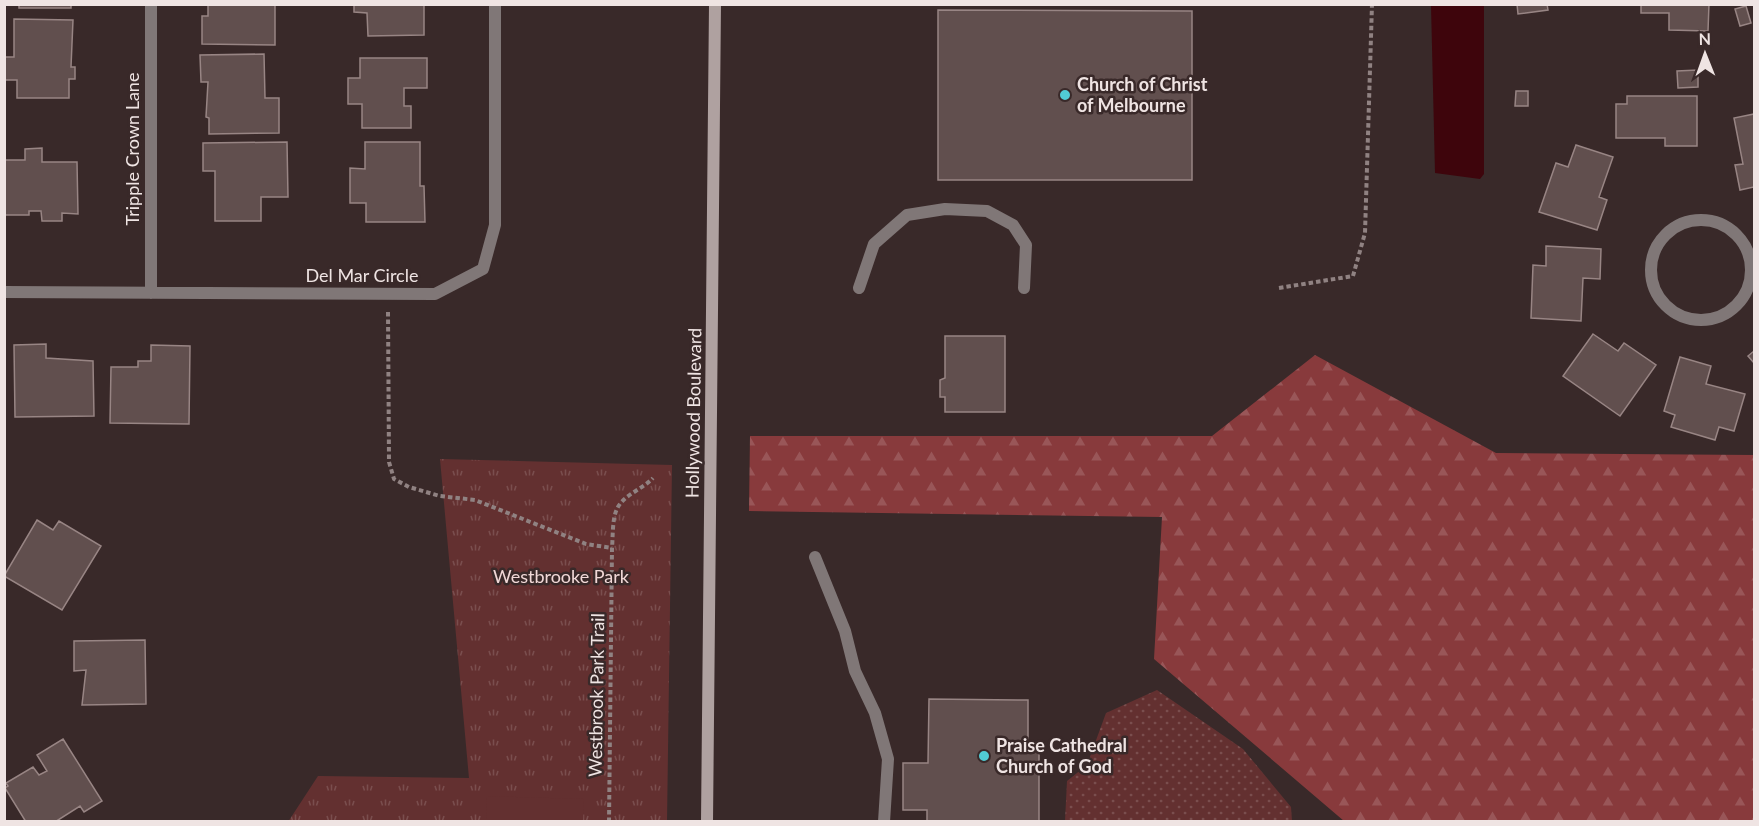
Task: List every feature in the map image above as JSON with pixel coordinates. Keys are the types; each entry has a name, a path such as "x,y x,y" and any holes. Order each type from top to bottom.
{"street":[{"name":"Tripple Crown Lane","path":"151,4 152,293"},
{"name":"Del Mar Circle","path":"4,292 435,294 483,269 495,225 495,4"},
{"name":"Hollywood Boulevard","path":"707,822 715,4"},
{"path":"859,288 874,244 907,215 945,209 987,211 1012,225 1026,245 1024,288"},
{"path":"1708,220 1734,231 1750,243 1752,271 1748,289 1738,305 1723,315 1705,320 1686,318 1670,309 1658,295 1652,277 1652,258 1660,241 1673,228 1690,221 1708,220"},
{"path":"815,556 845,632 855,671 875,713 888,759 884,822"}],"path":[{"path":"1279,288 1353,276 1365,233 1372,4"},
{"path":"388,300 389,462 394,479 409,487 440,496 475,500 586,544 612,548"},
{"name":"Westbrook Park Trail","path":"609,822 612,548 616,510 628,496 644,488 653,478"}],"green space":[{"path":"1315,355 1496,453 1754,455 1754,821 1344,821 1154,659 1162,517 749,511 750,436 1212,436"},
{"name":"Westbrooke Park","path":"440,459 672,465 667,821 288,822 318,776 469,778"},
{"path":"1157,690 1243,749 1291,807 1292,821 1065,821 1067,781 1087,765 1106,713"},
{"path":"487,796 584,799 583,821 486,821"}],"shaded area":[{"path":"1431,5 1484,5 1484,174 1480,179 1435,173"}],"building":[{"path":"19,4 71,4 71,8 19,8"},
{"path":"208,4 275,4 275,45 202,44 202,16 208,16"},
{"path":"354,4 424,4 424,35 368,36 367,13 354,12"},
{"path":"1517,4 1547,4 1548,10 1518,14"},
{"path":"1641,4 1709,4 1708,31 1669,30 1669,13 1641,13"},
{"path":"1746,6 1751,23 1740,26 1735,9"},
{"name":"Church of Christ of Melbourne","path":"938,10 1192,11 1192,180 938,180"},
{"path":"14,19 73,20 71,67 75,67 75,79 69,79 69,98 17,98 17,80 4,80 4,57 14,57"},
{"path":"264,54 265,98 279,98 279,133 209,134 209,118 206,117 208,82 201,82 200,55"},
{"path":"360,58 427,58 427,88 404,88 404,106 411,106 411,128 362,128 362,104 348,104 348,78 360,78"},
{"path":"1698,70 1698,87 1678,88 1677,71"},
{"path":"1516,91 1528,91 1528,106 1515,106"},
{"path":"1627,96 1697,96 1697,146 1665,146 1665,138 1616,138 1616,104 1627,104"},
{"path":"1754,114 1754,187 1740,190 1735,165 1743,164 1734,118"},
{"path":"287,142 288,197 261,197 261,221 215,221 215,171 203,171 203,143"},
{"path":"365,142 420,142 420,186 424,186 425,222 366,222 366,203 350,203 350,168 365,169"},
{"path":"1576,145 1613,157 1599,197 1607,200 1597,230 1539,212 1556,163 1568,167"},
{"path":"42,148 42,162 77,162 78,214 62,213 62,221 42,221 41,211 29,211 29,215 4,215 4,160 25,160 25,149"},
{"path":"1546,246 1601,249 1600,279 1583,278 1581,321 1531,318 1533,265 1546,266"},
{"path":"1593,334 1618,351 1624,343 1656,365 1620,416 1563,376"},
{"path":"945,336 1005,336 1005,412 945,412 945,397 940,397 940,380 945,378"},
{"path":"46,344 46,358 93,361 94,416 15,417 14,345"},
{"path":"151,345 190,346 189,424 110,423 111,367 138,367 138,361 151,361"},
{"path":"1754,351 1754,363 1748,356"},
{"path":"1680,357 1711,366 1706,384 1745,394 1734,431 1719,427 1715,440 1671,427 1675,415 1664,411"},
{"path":"37,520 53,530 59,521 101,546 62,610 4,576"},
{"path":"145,640 146,704 82,705 86,670 74,671 74,641"},
{"name":"Praise Cathedral Church of God","path":"929,699 1028,700 1028,748 1039,749 1039,822 927,822 927,810 903,810 903,763 928,763"},
{"path":"63,739 102,801 84,812 80,806 55,822 26,822 5,788 8,786 6,783 33,767 39,775 47,771 37,755"}],"place":[{"name":"Church of Christ of Melbourne","path":"1065,95"},
{"name":"Praise Cathedral Church of God","path":"984,756"}]}
